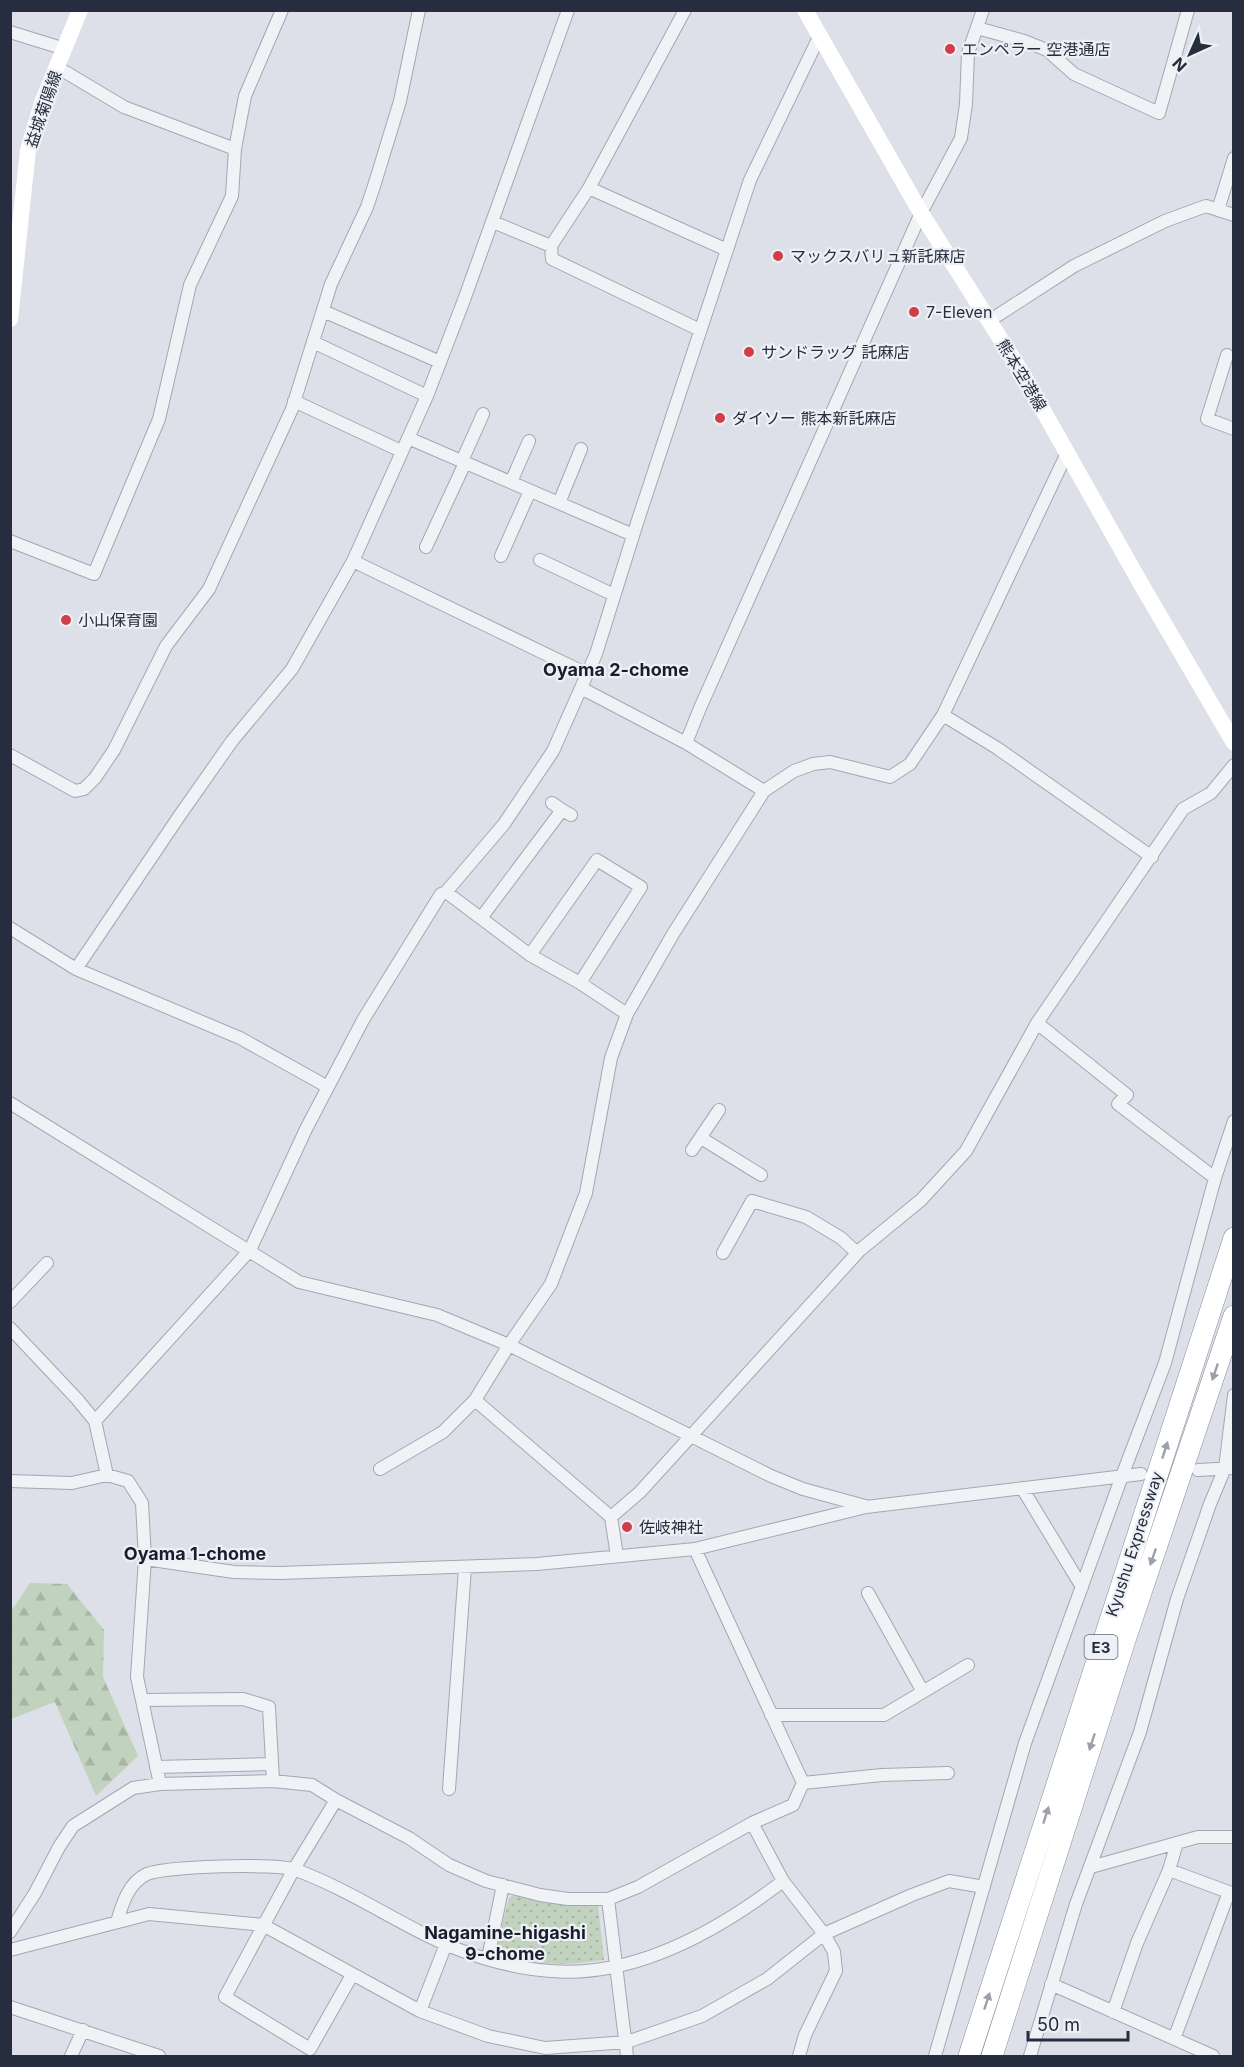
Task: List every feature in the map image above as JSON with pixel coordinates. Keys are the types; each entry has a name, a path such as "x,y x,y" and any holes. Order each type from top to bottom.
{"highway":[{"name":"Kyushu Expressway","path":"969,2056 1233,1238"},
{"name":"Kyushu Expressway","path":"992,2056 1129,1629 1233,1316"},
{"path":"1001,2056 1037,1914"}],"main road":[{"name":"益城菊陽線","path":"10,319 17,198 42,103 80,10"},
{"name":"熊本空港線","path":"805,10 921,213 1022,373 1233,743"}],"street":[{"path":"10,541 94,574 159,420 189,285 232,196 235,149 245,96 282,10"},
{"path":"10,755 75,791 84,789 95,778 114,750 166,646 209,589 294,401 331,284 367,207 400,101 419,10"},
{"path":"76,969 232,741 292,669 353,561 427,396 493,222 568,10"},
{"path":"685,10 589,188 551,246 552,260 700,330"},
{"path":"686,743 921,213 961,138 966,104 968,53 983,10"},
{"path":"977,28 1024,40 1047,50 1074,74 1160,113 1188,10"},
{"path":"10,32 65,49"},
{"path":"95,1421 250,1250 306,1129 363,1020 441,894 446,892 504,824 553,751 596,654 750,180 820,35"},
{"path":"57,67 124,108 235,149"},
{"path":"1218,210 1233,158"},
{"path":"589,188 727,250"},
{"path":"989,321 1074,266 1166,220 1206,206 1233,215"},
{"path":"493,222 551,246"},
{"path":"323,311 440,362"},
{"path":"313,342 427,396"},
{"path":"1227,355 1207,419 1233,429"},
{"path":"294,401 401,452"},
{"path":"426,547 483,414"},
{"path":"408,438 633,535"},
{"path":"511,482 529,441"},
{"path":"559,503 580,448"},
{"path":"380,1469 443,1432 475,1400 551,1284 586,1193 611,1058 627,1014 673,934 764,791 794,771 813,764 830,762 890,777 910,764 943,716 1067,453"},
{"path":"501,556 530,491"},
{"path":"540,560 614,595"},
{"path":"353,561 587,674"},
{"path":"581,688 686,743 764,791"},
{"path":"943,716 997,748 1152,857"},
{"path":"611,1517 640,1492 857,1253 921,1200 966,1151 1037,1023 1184,809 1211,793 1233,765"},
{"path":"482,918 562,809"},
{"path":"530,955 597,860 641,888 580,983"},
{"path":"446,892 530,955 580,983 627,1014"},
{"path":"10,928 76,969 240,1038 328,1087"},
{"path":"1037,1023 1126,1095 1118,1104 1215,1178"},
{"path":"10,1103 299,1282 437,1315 509,1345 771,1476 803,1490 866,1507"},
{"path":"692,1150 719,1110"},
{"path":"935,2056 1025,1743 1165,1363 1215,1178 1233,1121"},
{"path":"701,1138 761,1175"},
{"path":"723,1253 752,1201 806,1217 841,1238 857,1253"},
{"path":"10,1302 47,1263"},
{"path":"10,1328 95,1421 107,1475"},
{"path":"1030,2056 1076,1904 1140,1732 1177,1599 1210,1504 1229,1468 1233,1395"},
{"path":"475,1400 611,1517 617,1556"},
{"path":"1198,1470 1229,1468"},
{"path":"146,1558 234,1572 280,1573 537,1564 695,1549 866,1507 1142,1474"},
{"path":"10,1481 72,1483 107,1475 128,1481 142,1503 146,1558 137,1677 160,1784"},
{"path":"1022,1488 1082,1587"},
{"path":"10,1932 73,1826 133,1788 160,1784 273,1781 312,1785 409,1838 449,1865 486,1881 568,1899 608,1899 638,1887 752,1823 793,1805 803,1783 695,1549"},
{"path":"449,1789 465,1568"},
{"path":"868,1593 923,1692"},
{"path":"771,1715 884,1715 968,1665"},
{"path":"142,1700 243,1699 269,1707 273,1781"},
{"path":"156,1767 272,1764"},
{"path":"803,1783 882,1775 948,1773"},
{"path":"336,1800 294,1869 225,1997 310,2049 352,1975"},
{"path":"752,1823 783,1881 824,1934 834,1952 836,1971 805,2036 800,2052 786,2056"},
{"path":"1091,1867 1198,1837 1233,1837"},
{"path":"1113,2012 1137,1943 1169,1870 1177,1843"},
{"path":"117,1922 122,1903 134,1883 147,1874 174,1869 273,1866 294,1869 348,1893 459,1950 551,1971 579,1971 617,1966 689,1941 728,1920 783,1881"},
{"path":"1169,1870 1231,1893 1174,2039"},
{"path":"10,1950 149,1914 263,1925 420,2011 488,2036 545,2048 627,2042 702,2016 767,1979 824,1934 949,1881 984,1887"},
{"path":"488,1958 503,1885"},
{"path":"608,1899 627,2056"},
{"path":"420,2011 446,1944"},
{"path":"1050,1984 1213,2056"},
{"path":"10,2007 159,2056"},
{"path":"71,2056 83,2030"}],"green space":[{"path":"30,1583 67,1584 104,1630 103,1677 138,1756 96,1796 55,1702 11,1719 11,1608"},
{"path":"514,1895 556,1904 598,1905 604,1960 570,1964 549,1963 508,1956 501,1952 496,1948 509,1898"}],"place":[{"name":"エンペラー 空港通店","path":"950,49"},
{"name":"マックスバリュ新託麻店","path":"778,256"},
{"name":"7-Eleven","path":"914,312"},
{"name":"サンドラッグ 託麻店","path":"749,352"},
{"name":"ダイソー 熊本新託麻店","path":"720,418"},
{"name":"小山保育園","path":"66,620"},
{"name":"佐岐神社","path":"627,1527"}],"district":[{"name":"Oyama 2-chome","path":"616,669"},
{"name":"Oyama 1-chome","path":"195,1553"},
{"name":"Nagamine-higashi 9-chome","path":"505,1942"}]}
